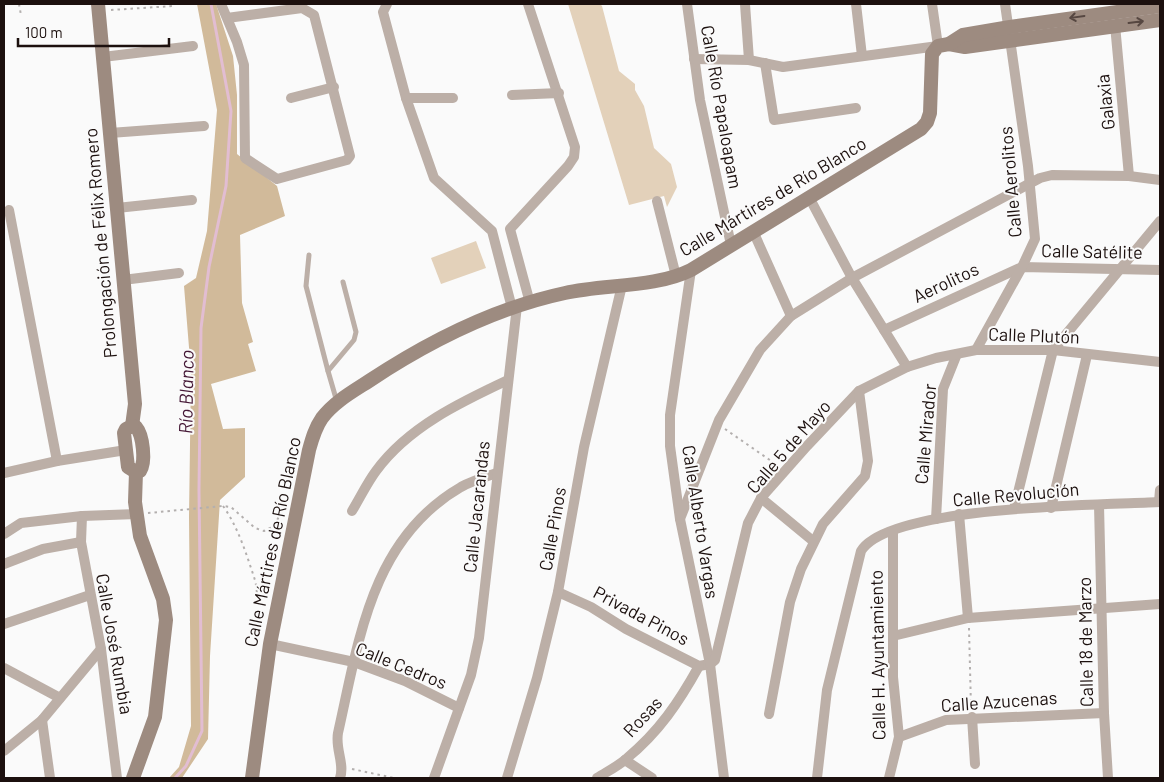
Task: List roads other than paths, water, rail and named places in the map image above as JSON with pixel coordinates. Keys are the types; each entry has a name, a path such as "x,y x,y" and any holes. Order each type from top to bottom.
{"main road":[{"path":"944,45 964,47 1011,33 1160,6"},
{"name":"Prolongación de Félix Romero","path":"98,7 135,404 132,426 125,431 126,450"},
{"path":"1114,13 1160,20"},
{"name":"Calle Mártires de Río Blanco","path":"252,778 270,644 314,433 322,419 337,402 391,366 458,330 520,306 575,291 676,276 691,270 924,126 930,113 932,54 944,45"},
{"path":"132,426 136,427 140,433 143,462 142,469 136,472"},
{"path":"126,450 128,467 136,472"},
{"path":"133,778 155,717 166,620 163,599 144,550 136,514 136,472"}],"street":[{"path":"221,4 244,65 245,158 277,179 347,160 350,156 334,87 314,15 302,8 227,18"},
{"path":"387,4 384,12 406,98 434,178 492,231 520,306"},
{"path":"520,306 510,229 568,166 574,157 575,147 559,93 528,4"},
{"name":"Calle Río Papaloapam","path":"687,4 702,109 731,245"},
{"path":"744,4 749,60"},
{"path":"856,4 862,56"},
{"path":"694,59 749,60 783,67 944,45 932,4"},
{"name":"Calle Aerolitos","path":"976,350 1022,267 1035,239 1030,182 1011,33 1005,4"},
{"name":"Galaxia","path":"1114,13 1129,176"},
{"path":"103,57 193,46"},
{"path":"766,63 774,120 856,108"},
{"path":"291,98 334,87"},
{"path":"512,95 559,93"},
{"path":"406,98 453,98"},
{"path":"110,133 204,126"},
{"path":"680,519 718,424 760,350 790,316 852,278 1030,182 1052,175 1129,176 1160,180"},
{"path":"810,197 852,278 907,367"},
{"path":"117,208 192,200"},
{"path":"657,201 676,276"},
{"path":"9,210 57,461"},
{"path":"1014,509 1053,350 1160,221"},
{"path":"753,232 790,316"},
{"name":"Calle Satélite","path":"1022,267 1160,270"},
{"name":"Aerolitos","path":"884,330 1022,267"},
{"name":"Calle Alberto Vargas","path":"691,270 670,415 670,446 680,519 724,778"},
{"path":"123,280 179,273"},
{"name":"Calle Pinos","path":"508,778 537,678 558,592 584,447 622,284"},
{"name":"Calle Jacarandas","path":"434,778 471,676 479,638 508,380 520,306"},
{"name":"Calle Plutón","path":"907,367 976,350 1053,350 1160,362"},
{"name":"Calle Mirador","path":"936,519 943,389 957,354"},
{"path":"1051,508 1088,355"},
{"name":"Calle 5 de Mayo","path":"705,665 715,660 748,523 762,498 785,470 859,391 907,367"},
{"path":"352,511 376,470 409,437 462,402 508,380"},
{"path":"769,714 790,602 813,541 823,524 865,476 868,462 859,391"},
{"path":"4,473 57,461 126,450"},
{"path":"340,778 342,766 337,739 354,662 377,581 391,554 410,530 436,504 462,486 497,473"},
{"path":"1160,490 1160,502"},
{"path":"762,498 813,541"},
{"name":"Calle Revolución","path":"817,778 827,690 861,551 866,542 876,536 960,514 1014,509 1160,502"},
{"name":"Calle 18 de Marzo","path":"1098,504 1104,713 1108,778"},
{"path":"4,534 21,523 82,516 136,514"},
{"path":"960,514 969,623"},
{"name":"Calle José Rumbia","path":"82,516 81,542 102,649 117,778"},
{"name":"Calle H. Ayuntamiento","path":"889,778 899,737 893,677 893,531"},
{"path":"4,564 43,549 81,542"},
{"name":"Privada Pinos","path":"558,592 591,607 626,628 705,665"},
{"path":"4,624 90,594"},
{"path":"893,636 969,623 1102,607 1160,604"},
{"name":"Calle Cedros","path":"270,644 354,662 405,681 459,708"},
{"path":"4,750 42,720 102,649"},
{"name":"Rosas","path":"597,778 626,760 662,725 705,665"},
{"path":"4,668 60,698"},
{"name":"Calle Azucenas","path":"899,737 922,726 946,720 972,717 1104,713"},
{"path":"972,717 975,764"},
{"path":"42,720 50,778"},
{"path":"626,760 652,778"}],"lane":[{"path":"309,255 306,286 337,402"},
{"path":"328,371 356,335 343,282"}],"waterway":[{"name":"Río Blanco","path":"175,778 186,766 202,731 199,490 201,328 209,267 226,186 231,111 211,4"}]}
